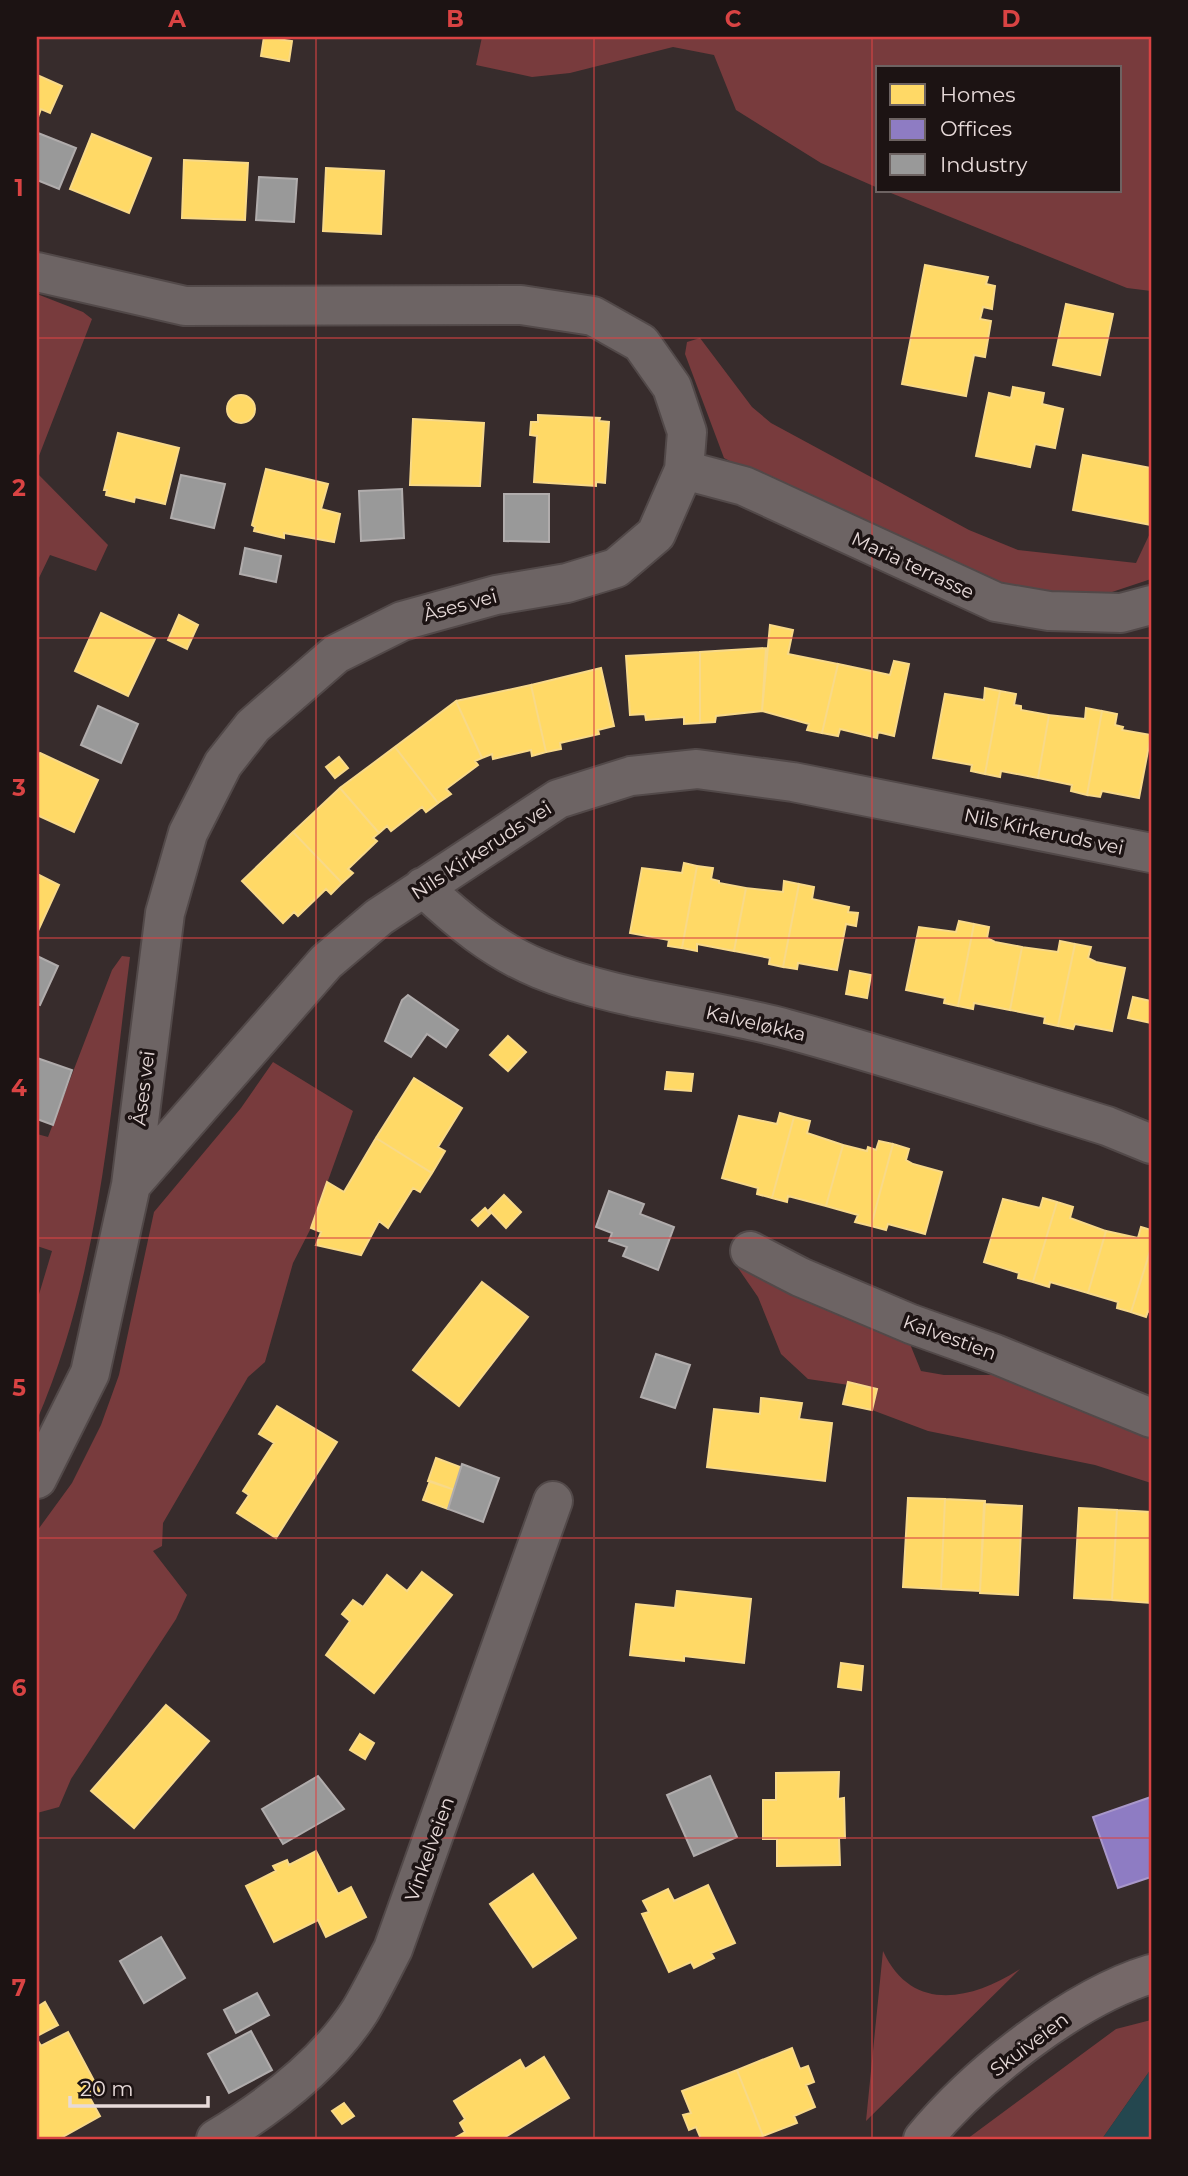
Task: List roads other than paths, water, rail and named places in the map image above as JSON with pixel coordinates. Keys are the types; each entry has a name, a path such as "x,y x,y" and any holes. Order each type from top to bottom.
{"main road":[{"name":"Skuiveien","path":"923,2139 975,2085 1026,2043 1077,2008 1151,1973"}],"street":[{"name":"Åses vei","path":"37,272 185,306 522,305 593,316 641,343 672,387 687,432 684,470 656,534 616,568 567,583 496,595 402,621 336,653 253,726 223,764 188,832 165,914 131,1185 90,1373 37,1479"},
{"name":"Maria terrasse","path":"684,470 744,486 996,602 1049,611 1121,613 1151,605"},
{"name":"Nils Kirkeruds vei","path":"131,1185 326,962 379,917 558,799 631,776 697,769 819,787 1151,853"},
{"name":"Kalveløkka","path":"423,887 457,920 488,942 539,969 599,987 786,1028 1107,1126 1151,1144"},
{"path":"1107,1126 1151,1115"},
{"name":"Kalvestien","path":"750,1251 800,1277 911,1324 995,1354 1151,1418"},
{"name":"Vinkelveien","path":"216,2139 249,2119 312,2067 359,2012 393,1949 553,1501"}],"water":[{"path":"1151,2069 1151,2139 1102,2139"}]}
